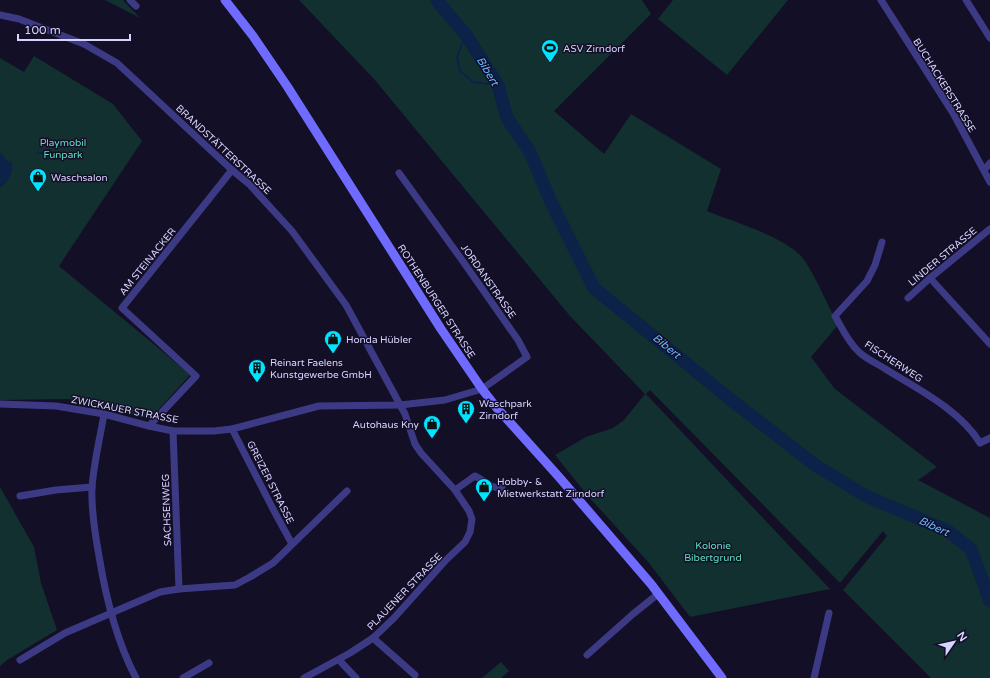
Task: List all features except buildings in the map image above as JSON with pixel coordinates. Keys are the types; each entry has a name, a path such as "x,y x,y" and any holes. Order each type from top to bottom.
{"main road":[{"name":"ROTHENBURGER STRASSE","path":"225,0 253,36 287,86 441,329 482,389 496,407 591,514 658,594 722,678"}],"street":[{"path":"130,0 136,6"},
{"name":"BUCHACKERSTRASSE","path":"881,0 953,113 990,182"},
{"path":"966,0 990,38"},
{"name":"BRANDSTÄTTERSTRASSE","path":"0,15 19,18 60,34 84,44 117,63 249,184 292,231 346,305 400,405"},
{"path":"984,170 990,163"},
{"name":"AM STEINACKER","path":"149,426 196,376 122,308 232,170"},
{"name":"JORDANSTRASSE","path":"399,173 462,260 527,357 482,389"},
{"name":"LINDER STRASSE","path":"908,298 990,229"},
{"name":"FISCHERWEG","path":"882,242 875,265 867,281 835,316 848,338 859,352 926,393 956,416 975,435 980,443 990,438"},
{"path":"930,278 990,344"},
{"name":"ZWICKAUER STRASSE","path":"0,404 56,406 104,414 173,431 214,431 232,429 319,406 400,405 445,400 482,389"},
{"name":"PLAUENER STRASSE","path":"304,678 339,660 373,638 394,618 467,539 471,528 470,515 467,507 455,490 421,453 415,444 405,414 400,405"},
{"path":"104,414 92,487 97,545 103,581 118,639 128,664 136,678"},
{"name":"GREIZER STRASSE","path":"232,429 292,544"},
{"name":"SACHSENWEG","path":"173,431 179,589"},
{"path":"455,490 475,476 494,488 502,488"},
{"path":"20,496 56,490 92,487"},
{"path":"20,660 65,633 160,592 179,589 235,585 250,578 272,563 347,491"},
{"path":"587,655 658,594"},
{"path":"814,678 829,613"},
{"path":"373,638 415,675"},
{"path":"339,660 356,678"},
{"path":"183,678 209,663"}],"green space":[{"path":"105,0 123,0 140,18"},
{"name":"Kolonie Bibertgrund","path":"299,0 642,0 651,14 554,111 604,154 631,114 721,169 707,211 775,238 798,253 805,261 838,325 811,357 835,389 937,467 918,480 990,518 990,678 931,678 843,590 887,536 883,531 840,583 650,390 646,394 830,589 690,617 649,563 588,496 555,455 586,437 613,428 624,420 645,394 570,316 374,79"},
{"path":"673,0 788,0 727,75 658,19"},
{"name":"Playmobil Funpark","path":"34,56 113,104 142,141 59,266 190,375 150,419 69,399 0,400 0,58 24,72"},
{"path":"0,487 34,547 41,583 57,630 7,660 0,666"},
{"path":"501,662 509,671 501,678 482,678"}],"water":[{"path":"0,153 8,162 11,161 12,172 8,180 0,188"}],"waterway":[{"name":"Bibert","path":"437,0 466,35 498,85 507,118 530,152 550,200 594,288 730,399 815,465 866,496 948,531 971,549 990,601"},
{"path":"466,35 457,57 460,71 473,82 498,85"},
{"path":"37,153 51,152"},
{"path":"42,153 48,160"}],"place":[{"name":"ASV Zirndorf","path":"550,63"},
{"name":"Waschsalon","path":"38,192"},
{"name":"Honda Hübler","path":"333,354"},
{"name":"Reinart Faelens Kunstgewerbe GmbH","path":"257,383"},
{"name":"Waschpark Zirndorf","path":"466,424"},
{"name":"Autohaus Kny","path":"432,439"},
{"name":"Hobby- & Mietwerkstatt Zirndorf","path":"484,502"}]}
